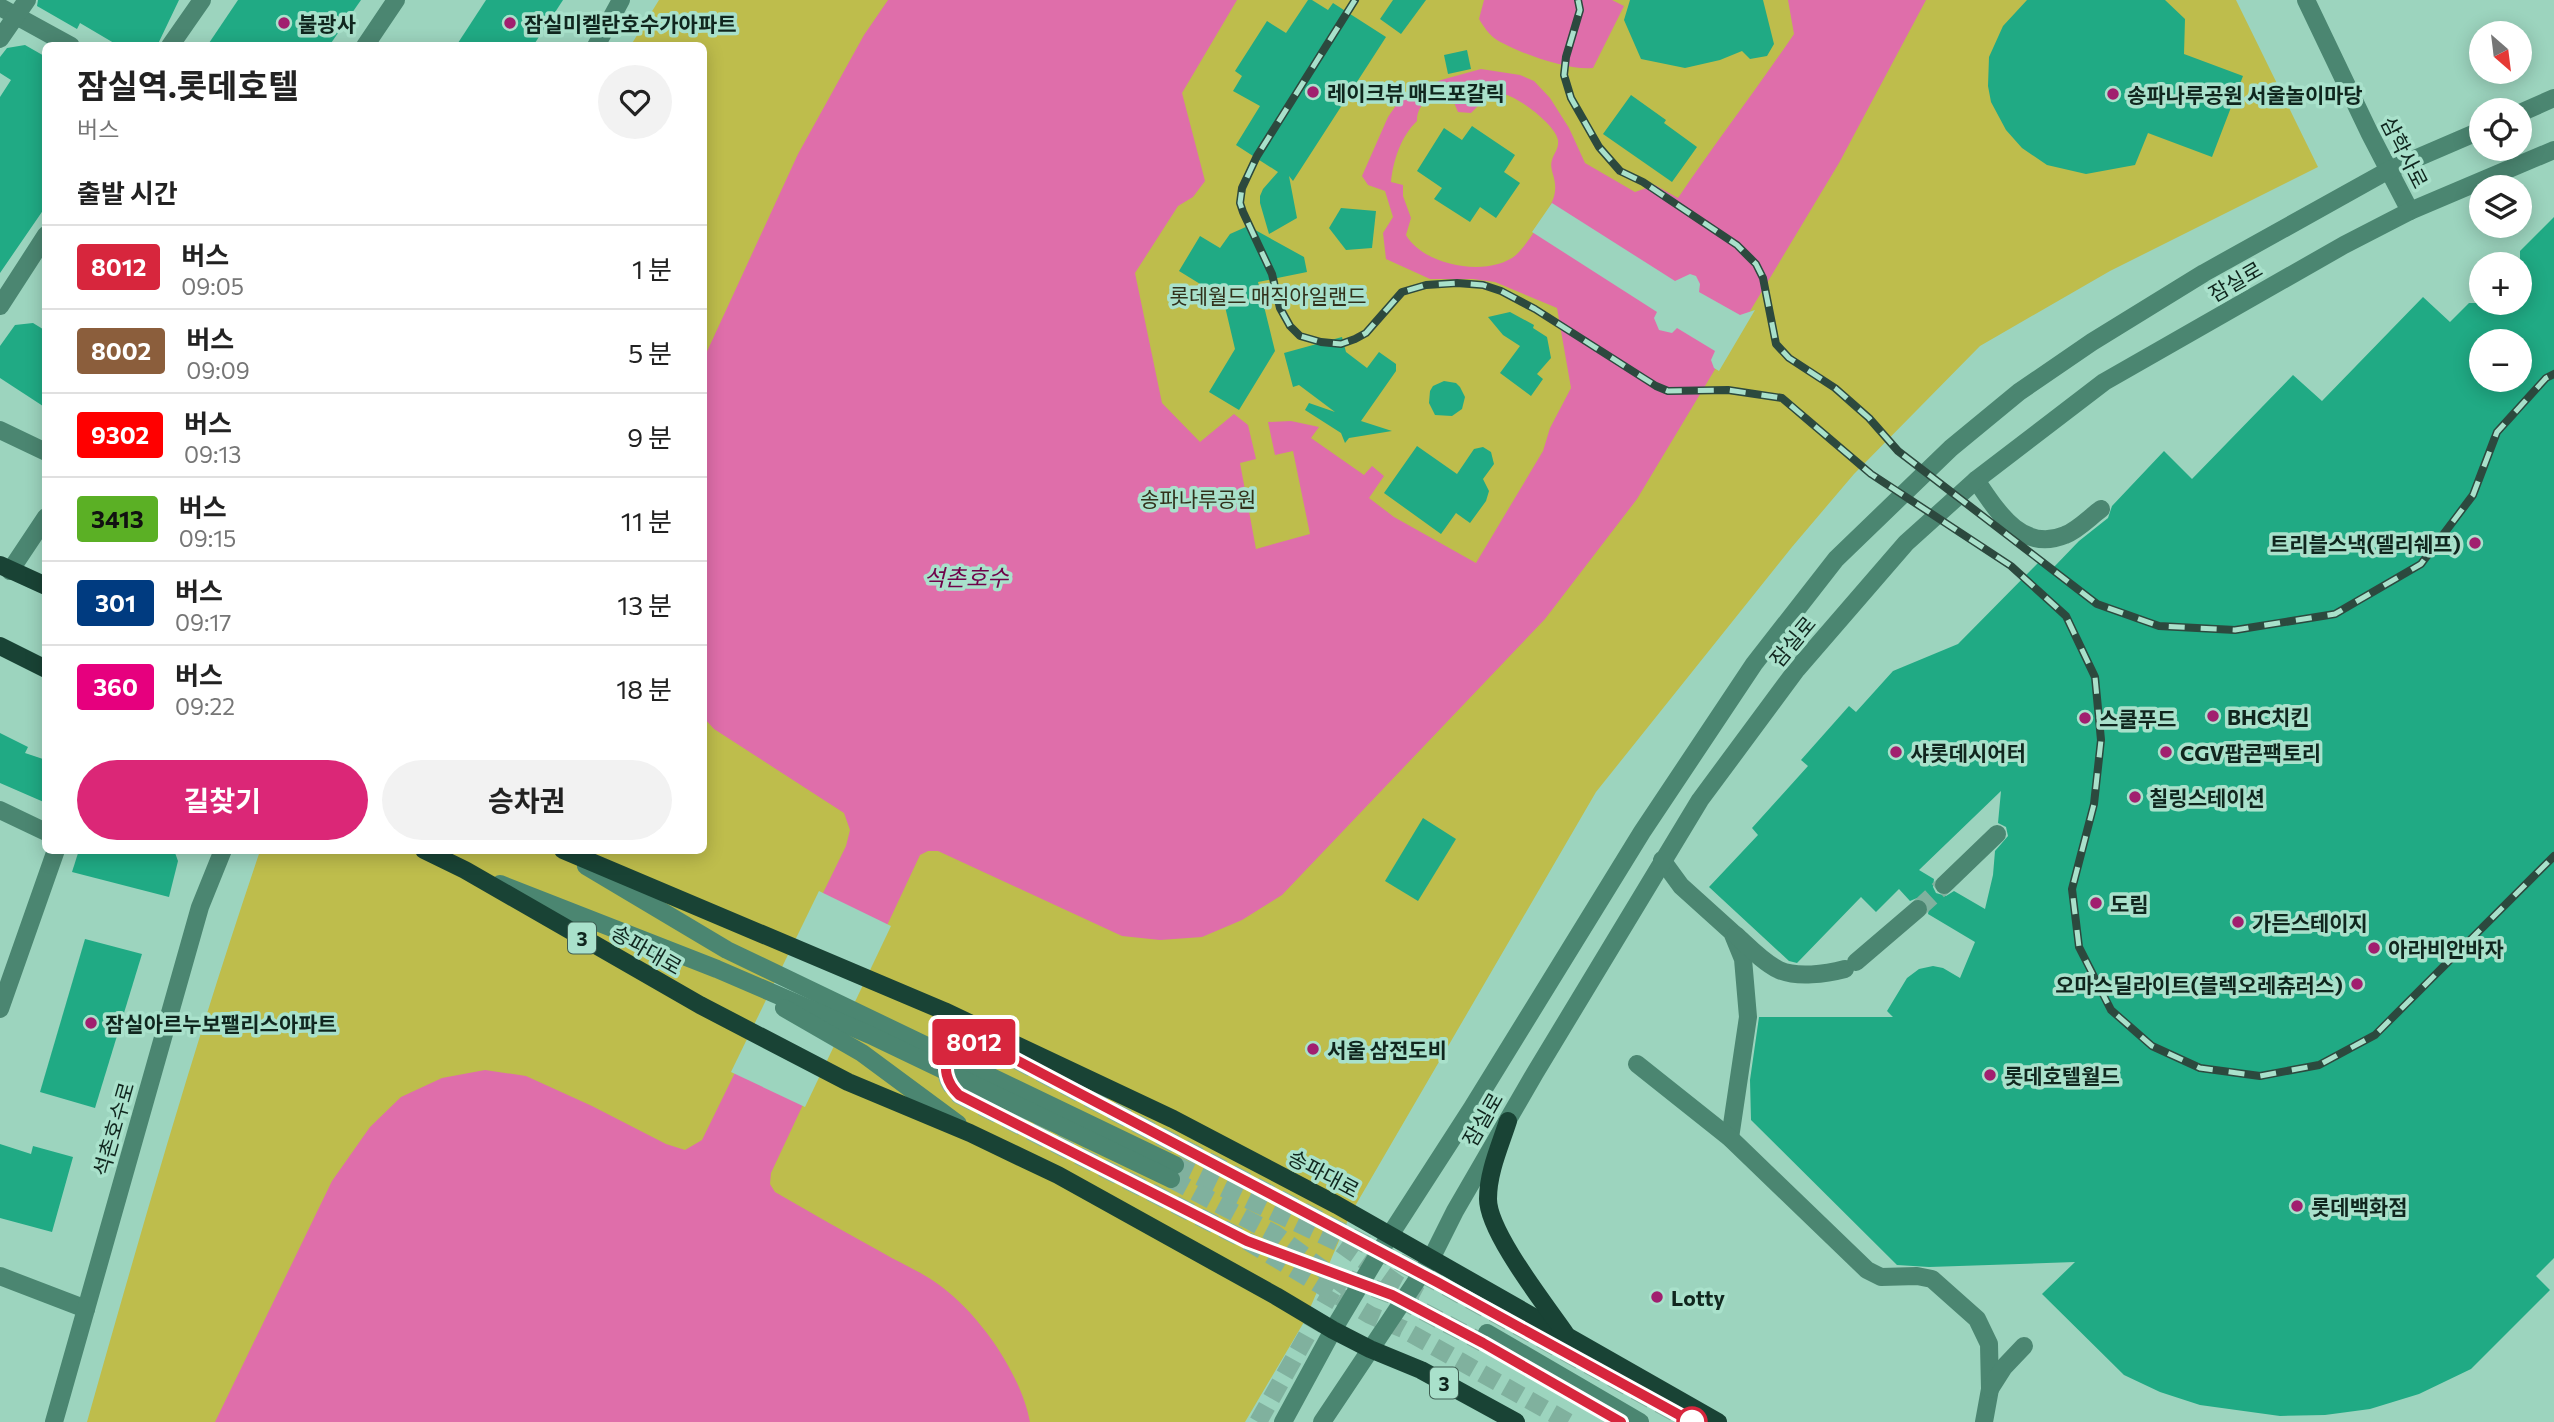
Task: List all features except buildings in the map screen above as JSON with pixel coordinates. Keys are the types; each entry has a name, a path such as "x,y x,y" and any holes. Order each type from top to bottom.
{"main road":[{"path":"5,568 42,584"},
{"path":"0,646 42,666"},
{"name":"송파대로","path":"432,854 699,1006 848,1082 970,1133"},
{"name":"송파대로","path":"572,854 894,990 1173,1119 1390,1236 1717,1422"},
{"path":"1508,1121 1492,1169 1488,1201 1497,1228 1510,1253 1567,1336"},
{"name":"3","path":"970,1133 1058,1175 1334,1330 1420,1370 1516,1422"}],"street":[{"path":"0,39 27,0"},
{"path":"173,42 202,0"},
{"path":"368,42 396,0"},
{"path":"598,42 621,0"},
{"name":"삼학사로","path":"2306,0 2410,211"},
{"path":"0,7 64,42"},
{"path":"2532,108 2554,98"},
{"name":"잠실로","path":"1283,1422 1390,1236 1642,832 1754,663 1836,559 1951,449 2020,392 2092,342 2193,280 2389,170 2469,136"},
{"name":"잠실로","path":"1322,1422 1431,1259 1455,1211 1700,800 1797,668 1906,543 1976,480 2104,382 2344,245 2410,211 2554,150"},
{"path":"0,306 42,241"},
{"path":"0,430 42,450"},
{"path":"1976,480 1999,514 2023,536 2043,540 2066,535 2101,509"},
{"path":"5,568 42,522"},
{"path":"0,810 42,830"},
{"path":"1944,885 1997,834"},
{"path":"0,1009 55,854"},
{"name":"석촌호수로","path":"54,1422 200,907 221,854"},
{"path":"569,854 727,950 874,1029 1173,1172"},
{"path":"1662,860 1681,886 1769,964 1782,971 1828,973 1850,965 1918,909"},
{"path":"464,870 874,1029"},
{"path":"1730,1138 1748,1017 1746,972 1739,945 1732,932"},
{"path":"717,969 862,1053 970,1133"},
{"path":"1637,1064 1730,1138 1867,1270 1881,1277 1917,1276 1932,1279 1978,1320 1989,1344 1990,1389 1984,1422"},
{"path":"0,1276 86,1309"},
{"path":"1621,1422 1485,1338 1640,1422"},
{"path":"1990,1389 2004,1367 2024,1346"}],"green space":[{"name":"송파나루공원","path":"659,0 2236,0 2318,167 2110,271 1980,346 1854,474 1792,547 1596,792 1351,1213 1304,1322 1245,1422 87,1422 191,1064 259,854 707,854 707,42 633,42"}],"water":[{"name":"석촌호수","path":"888,0 1237,0 1182,93 1205,181 1193,197 1178,206 1135,273 1162,403 1200,442 1234,414 1248,425 1256,459 1240,463 1256,549 1310,534 1293,451 1275,455 1268,422 1291,421 1319,427 1311,438 1364,475 1372,466 1384,476 1369,498 1394,517 1476,563 1543,451 1550,428 1571,388 1557,308 1495,282 1430,279 1386,259 1383,233 1393,217 1385,191 1368,185 1362,176 1388,117 1397,104 1441,80 1481,69 1520,75 1534,81 1550,98 1569,128 1585,163 1635,192 1655,185 1678,198 1794,34 1788,0 1926,0 1839,163 1637,499 1545,619 1282,895 1242,920 1202,937 1160,940 1122,936 938,851 928,851 920,855 771,1173 770,1184 775,1192 923,1274 951,1294 995,1344 1017,1383 1030,1422 215,1422 332,1181 370,1127 401,1097 442,1078 485,1070 526,1076 666,1144 685,1150 702,1140 846,846 850,830 844,813 714,729 707,721 707,351 798,154 864,35","holes":["1445,91 1452,98 1458,112 1471,113 1492,92 1507,95 1537,114 1551,127 1558,140 1551,164 1555,188 1549,208 1516,255 1490,266 1474,267 1441,261 1415,246 1406,235 1411,218 1403,196 1403,185 1391,182 1399,149 1406,134 1417,121 1422,105"]},
{"path":"1484,0 1612,0 1624,6 1593,68 1583,68 1544,60 1497,40 1479,19"}],"pier":[{"path":"1552,203 1675,281 1690,274 1696,276 1700,284 1699,292 1740,315 1755,310 1719,371 1714,368 1711,360 1715,351 1677,328 1672,333 1659,330 1654,318 1657,312 1532,232"},
{"path":"819,891 891,926 805,1107 731,1072"}],"tunnel":[{"path":"1918,909 1944,885"},
{"path":"1568,1422 1403,1329 1370,1315 1247,1241 959,1095 947,1075 949,1057 963,1045 986,1044 1437,1282 1692,1422"},
{"path":"1175,1165 1352,1249"},
{"path":"1171,1179 1275,1234 1352,1291"},
{"path":"1341,1244 1399,1285 1420,1296"},
{"path":"1349,1279 1392,1295 1483,1343"},
{"path":"1258,1422 1332,1291"}],"railway":[{"path":"1355,0 1257,156 1242,188 1240,203 1243,212 1272,274 1280,308 1290,326 1300,336 1341,344 1366,333 1402,292 1426,285 1483,285 1535,309 1668,391 1728,390 1782,398 1871,474 2011,566 2066,616 2095,677 2101,740 2094,804 2072,889 2079,947 2111,1010 2152,1046 2200,1068 2260,1076 2319,1065 2375,1035 2554,856"},
{"path":"1578,0 1580,10 1566,57 1564,75 1571,98 1599,147 1620,171 1643,182 1737,245 1756,264 1763,278 1776,344 1789,358 1835,388 1869,418 1898,451 2097,604 2159,626 2235,630 2335,614 2421,564 2473,495 2497,432 2546,378 2554,374"}],"bus line":[{"name":"8012","path":"1621,1422 1483,1343 1392,1295 1247,1241 959,1095 947,1078 948,1057 963,1044 986,1044 1437,1282 1692,1422"}],"place":[{"name":"불광사","path":"284,23"},
{"name":"잠실미켈란호수가아파트","path":"510,23"},
{"name":"레이크뷰 매드포갈릭","path":"1313,92"},
{"name":"송파나루공원 서울놀이마당","path":"2113,94"},
{"name":"트리블스낵(델리쉐프)","path":"2475,543"},
{"name":"BHC치킨","path":"2213,716"},
{"name":"스쿨푸드","path":"2085,718"},
{"name":"샤롯데시어터","path":"1896,752"},
{"name":"CGV팝콘팩토리","path":"2166,752"},
{"name":"칠링스테이션","path":"2135,797"},
{"name":"도림","path":"2096,903"},
{"name":"가든스테이지","path":"2238,922"},
{"name":"아라비안바자","path":"2374,948"},
{"name":"오마스딜라이트(블렉오레츄러스)","path":"2357,984"},
{"name":"잠실아르누보팰리스아파트","path":"91,1023"},
{"name":"서울 삼전도비","path":"1313,1049"},
{"name":"롯데호텔월드","path":"1990,1075"},
{"name":"롯데백화점","path":"2297,1206"},
{"name":"Lotty","path":"1657,1297"}],"park label":[{"name":"롯데월드 매직아일랜드","path":"1268,295"}]}
